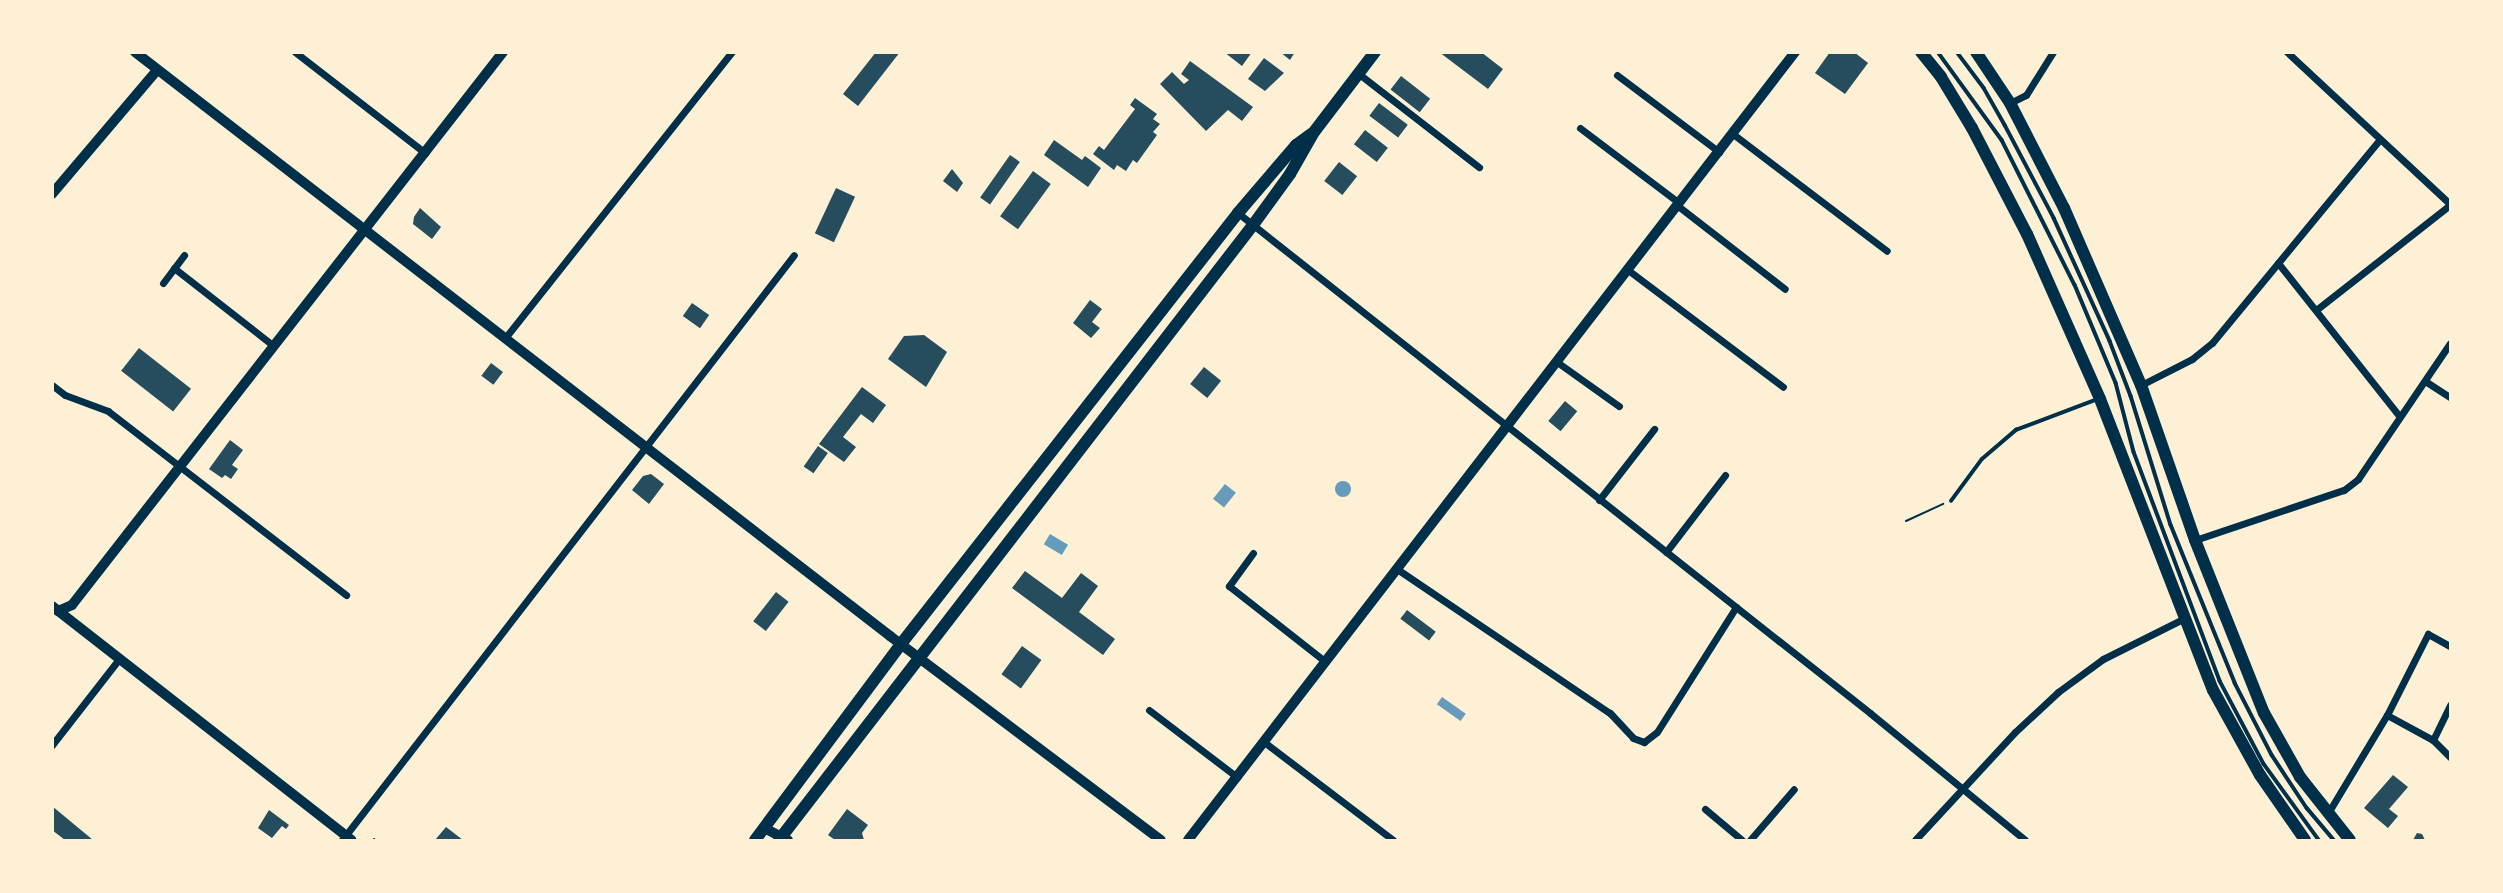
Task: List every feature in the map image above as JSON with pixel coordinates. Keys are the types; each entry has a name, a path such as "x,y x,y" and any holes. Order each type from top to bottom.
{"main road":[{"path":"135,52 901,644 1161,841"},
{"path":"780,839 1253,225 1290,174 1314,132 1375,52"},
{"path":"1921,52 1959,106 2027,234 2100,398 2183,619 2231,726 2260,775 2305,841"},
{"path":"1976,52 2010,103 2064,208 2141,385 2195,540 2264,713 2300,777 2350,841"},
{"path":"755,841 901,644 1238,214 1296,145 1314,132"},
{"path":"55,608 346,839"}],"street":[{"path":"295,52 425,153"},
{"path":"71,621 72,605 503,52"},
{"path":"505,338 732,52"},
{"path":"1188,841 1796,52"},
{"path":"2010,103 2026,95 2053,52"},
{"path":"2287,52 2451,204 2316,310"},
{"path":"52,194 158,70"},
{"path":"1359,74 1479,167"},
{"path":"1617,75 1719,152"},
{"path":"1580,128 1785,289"},
{"path":"1733,134 1887,251"},
{"path":"2141,385 2192,359 2211,343 2380,139"},
{"path":"1238,214 1736,607 2025,841"},
{"path":"163,283 184,255"},
{"path":"346,839 644,446 794,256"},
{"path":"2278,263 2400,417"},
{"path":"174,268 274,346"},
{"path":"1628,270 1783,387"},
{"path":"2195,540 2344,490 2358,479 2451,343"},
{"path":"1557,362 1619,406"},
{"path":"2425,381 2451,397"},
{"path":"52,385 65,394 103,408 346,595"},
{"path":"1599,500 1654,429"},
{"path":"1666,552 1725,475"},
{"path":"1253,553 1229,586 1326,662"},
{"path":"1397,569 1610,713 1633,738 1644,742 1657,732 1736,607"},
{"path":"55,608 72,605"},
{"path":"1915,841 2029,718 2072,680 2126,646 2183,619"},
{"path":"2328,814 2387,715 2428,634 2451,646"},
{"path":"52,745 119,659"},
{"path":"2433,740 2451,705"},
{"path":"1149,710 1237,777"},
{"path":"2387,715 2433,740 2451,757"},
{"path":"1264,742 1393,841"},
{"path":"1750,841 1794,789"},
{"path":"1705,809 1742,841"},
{"path":"764,828 780,839"}],"lane":[{"path":"1938,52 2002,140 2075,285 2116,383 2134,452 2220,681 2264,764 2319,841"},
{"path":"1957,52 1984,88 2005,125 2054,218 2110,341 2171,525 2235,683 2272,755 2307,808 2334,841"},
{"path":"1951,501 1982,459 2008,435 2035,420 2100,398"}],"path":[{"path":"1906,521 1951,501"}],"water":[{"path":"1343,481 1349,483 1349,495 1343,497 1337,495 1335,489 1337,483"},
{"path":"1225,484 1236,493 1224,508 1213,499"},
{"path":"1050,534 1068,545 1062,555 1044,544"},
{"path":"1442,697 1466,714 1461,721 1437,704"}],"building":[{"path":"876,52 900,52 858,106 843,94"},
{"path":"1224,52 1252,52 1242,66"},
{"path":"1280,52 1295,52 1290,60"},
{"path":"1439,52 1481,52 1503,69 1488,89"},
{"path":"1830,52 1854,52 1868,63 1845,94 1815,73"},
{"path":"1264,58 1284,73 1265,91 1248,79"},
{"path":"1190,61 1253,107 1242,121 1228,110 1206,131 1160,84 1172,72 1184,84 1189,80 1181,74"},
{"path":"1401,76 1430,99 1420,112 1391,89"},
{"path":"1135,98 1157,114 1153,119 1160,124 1153,132 1157,135 1137,163 1133,160 1126,171 1117,165 1114,170 1093,154 1099,146 1104,150 1135,109 1130,105"},
{"path":"1379,103 1408,125 1398,137 1369,116"},
{"path":"1365,130 1388,148 1377,162 1354,144"},
{"path":"1054,140 1082,160 1085,156 1101,168 1088,187 1044,155"},
{"path":"1010,155 1020,162 990,204 980,198"},
{"path":"1339,162 1357,176 1342,195 1324,181"},
{"path":"952,169 963,183 957,192 943,181"},
{"path":"1033,171 1051,184 1018,229 1000,216"},
{"path":"836,188 855,197 834,242 815,233"},
{"path":"420,208 441,227 432,239 413,224"},
{"path":"1090,300 1102,309 1092,322 1100,328 1091,338 1073,323"},
{"path":"692,303 709,315 700,328 683,316"},
{"path":"924,335 947,352 926,387 888,359 904,336"},
{"path":"139,348 191,389 173,411 121,371"},
{"path":"491,363 503,372 493,385 481,376"},
{"path":"1204,367 1221,381 1207,398 1190,384"},
{"path":"862,387 886,405 873,423 861,414 843,437 856,447 844,462 819,444"},
{"path":"1565,401 1577,411 1561,431 1548,421"},
{"path":"230,440 243,450 232,465 238,469 231,479 225,475 222,478 209,469"},
{"path":"818,446 828,453 813,473 804,466"},
{"path":"651,474 664,484 649,504 632,490 643,476"},
{"path":"1025,571 1062,598 1081,573 1098,586 1079,612 1115,639 1103,655 1012,588"},
{"path":"776,592 789,602 766,631 753,621"},
{"path":"1407,610 1436,632 1429,640 1400,619"},
{"path":"1022,646 1041,660 1021,688 1001,674"},
{"path":"2393,775 2408,787 2389,809 2398,816 2388,828 2364,808"},
{"path":"52,806 93,840 65,840 52,830"},
{"path":"847,809 868,825 862,833 864,840 835,840 828,835"},
{"path":"269,810 289,825 286,829 282,826 272,838 258,828"},
{"path":"446,827 463,840 435,840"},
{"path":"2417,833 2422,834 2425,840 2413,840"}]}
